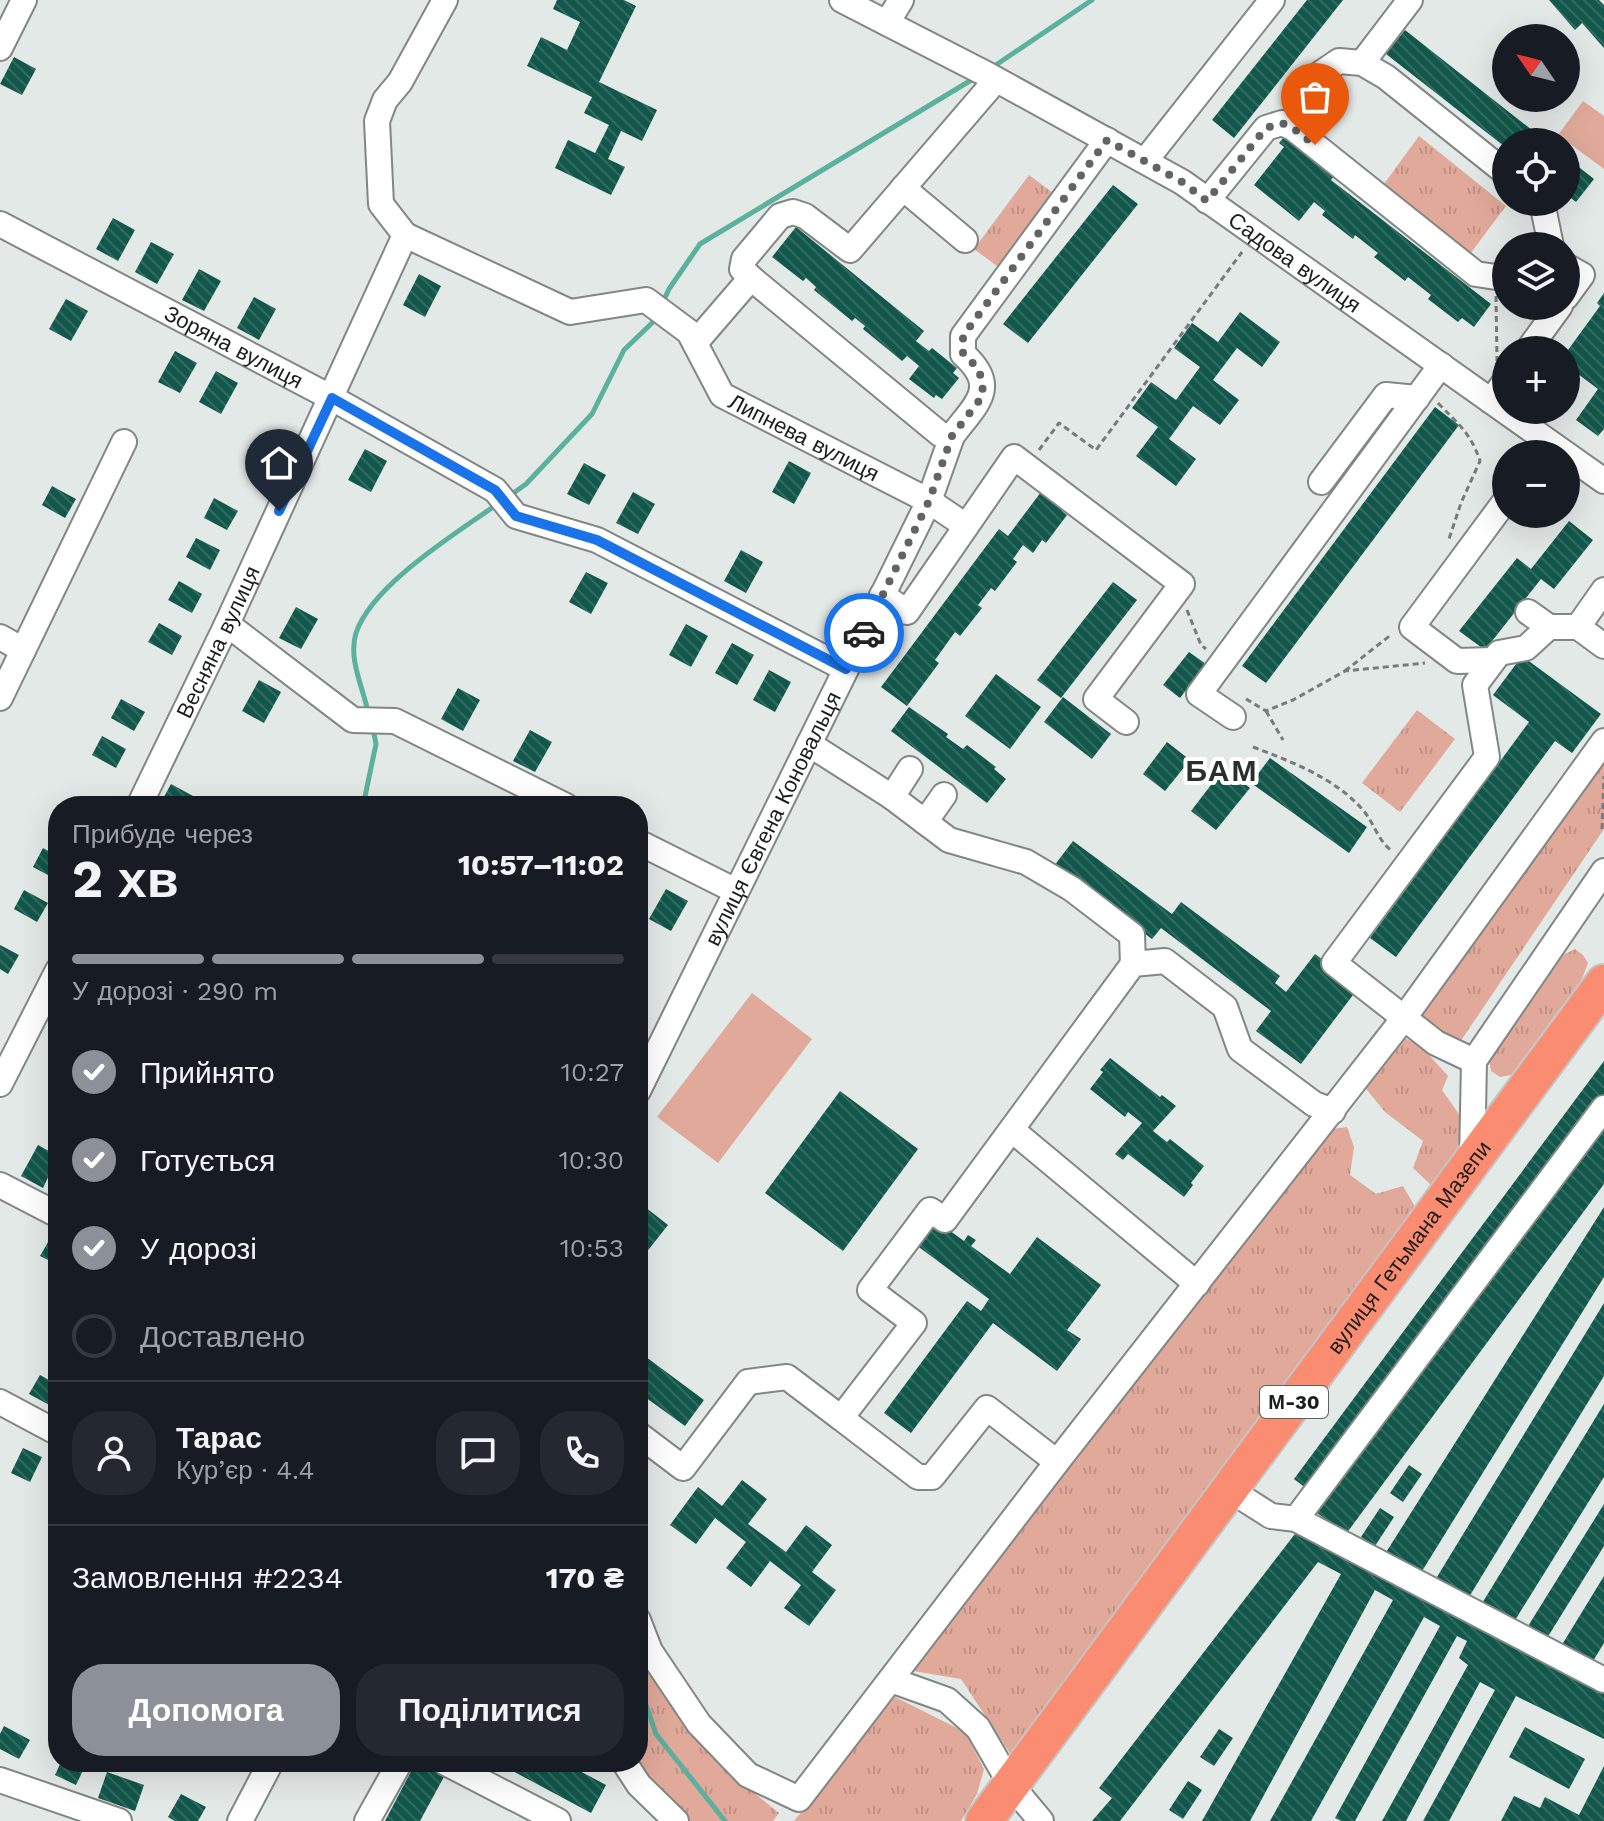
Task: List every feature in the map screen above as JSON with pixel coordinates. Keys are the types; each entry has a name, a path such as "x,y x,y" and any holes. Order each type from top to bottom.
{"highway":[{"name":"вулиця Гетьмана Мазепи","path":"984,1821 1604,983"}],"street":[{"path":"0,48 24,0"},
{"path":"405,235 381,204 377,121 385,100 400,82 445,0"},
{"name":"Садова вулиця","path":"842,0 1107,140 1207,201 1428,382 1492,390"},
{"path":"887,23 901,0"},
{"path":"1145,161 1272,0"},
{"path":"1362,63 1410,0"},
{"path":"1293,128 1302,96 1314,78 1339,61 1362,63 1386,77 1492,162"},
{"path":"952,436 940,434 742,269 744,259 780,216 793,212 805,216 850,250 993,78"},
{"path":"1207,201 1266,128 1282,123 1293,128 1476,274 1492,275"},
{"name":"вулиця Євгена Коновальця","path":"648,1071 929,501 952,436 982,397 983,382 977,367 963,354 963,336 1107,140"},
{"path":"903,188 965,240"},
{"name":"Зоряна вулиця","path":"0,224 332,398 495,490 516,516 597,540 846,669"},
{"name":"Липнева вулиця","path":"405,235 570,312 646,300 692,337 722,395 929,501 966,526"},
{"name":"Весняна вулиця","path":"144,796 227,624 405,235"},
{"path":"692,337 751,278"},
{"path":"1321,482 1386,395 1428,382"},
{"path":"1233,717 1199,694 1428,382"},
{"name":"Садова вулиця","path":"1525,424 1538,440"},
{"path":"0,698 124,442"},
{"path":"882,595 907,612 1014,457 1182,584 1096,699 1126,722"},
{"name":"Садова вулиця","path":"1580,468 1604,481"},
{"path":"1492,519 1412,627 1457,661 1493,660"},
{"path":"1578,627 1604,590"},
{"path":"1528,612 1549,627 1578,627 1604,646"},
{"path":"227,624 353,720 395,721 546,796"},
{"path":"1474,1061 1436,1043 1334,963 1487,757 1475,685 1499,653 1526,648 1549,627"},
{"path":"0,637 23,650"},
{"path":"648,1646 699,1724 748,1775 799,1799 1057,1462 1404,1018 1604,741"},
{"path":"809,744 892,797 949,840 1026,862 1072,889 1132,935 1133,964 1012,1130 945,1220 930,1210 870,1290 914,1323 841,1418"},
{"path":"892,797 910,769"},
{"path":"925,822 944,795"},
{"path":"648,847 736,891"},
{"path":"1472,1161 1474,1061 1604,871"},
{"path":"1133,964 1165,961 1225,1007 1240,1049 1314,1104 1333,1111"},
{"path":"0,1084 48,1003"},
{"path":"1296,1519 1604,1108"},
{"path":"1012,1130 1197,1284"},
{"path":"0,1185 48,1210"},
{"path":"648,1442 683,1468 748,1382 787,1377 918,1477 932,1477 987,1408 1057,1462"},
{"path":"0,1402 48,1428"},
{"path":"1230,1490 1271,1516 1296,1519 1604,1680"},
{"path":"891,1680 947,1700 978,1728 1011,1785 1039,1820"},
{"path":"240,1821 266,1772"},
{"path":"367,1821 394,1772"},
{"path":"463,1772 558,1821"},
{"path":"631,1772 639,1785 676,1821"},
{"path":"0,1780 119,1821"}],"path":[{"path":"1027,466 1059,423 1096,450 1242,252"},
{"path":"1428,382 1431,394 1465,431 1480,461 1445,549"},
{"path":"1173,596 1188,611 1201,645 1218,668 1266,711 1283,740"},
{"path":"1266,711 1345,671 1406,624 1412,627"},
{"path":"1345,671 1457,661"},
{"path":"1253,747 1340,788 1365,812 1387,848 1408,863"},
{"path":"1602,829 1604,776"}],"green space":[{"path":"1583,101 1604,116 1604,169 1580,151 1580,128 1563,128 1575,112 1580,112"},
{"path":"1419,136 1492,195 1492,216 1498,216 1470,254 1384,184"},
{"path":"1029,175 1061,199 1005,272 974,249"},
{"path":"1417,710 1455,739 1400,812 1362,783"},
{"path":"1604,757 1604,829 1460,1042 1426,1027 1420,1008"},
{"path":"1575,949 1588,963 1582,979 1511,1075 1500,1077 1491,1071 1489,1059 1563,955"},
{"path":"752,993 812,1039 718,1163 657,1117"},
{"path":"1401,1036 1422,1047 1448,1076 1442,1090 1463,1120 1456,1155 1432,1186 1413,1168 1423,1141 1385,1112 1363,1085"},
{"path":"1347,1127 1354,1147 1350,1175 1376,1194 1403,1186 1417,1210 1013,1758 961,1679 913,1671 1331,1129"},
{"path":"648,1654 676,1706 725,1769 779,1813 773,1821 688,1821 640,1772 648,1772"},
{"path":"895,1697 965,1732 984,1769 977,1794 961,1821 794,1821"}],"building":[{"path":"557,0 624,0 636,6 599,82 657,110 642,141 621,131 608,159 625,167 611,195 555,168 568,140 595,153 609,125 584,113 592,97 527,66 541,37 567,50 580,22 553,9"},
{"path":"1307,0 1343,0 1234,138 1212,120"},
{"path":"1549,0 1599,0 1604,5 1604,48 1582,23 1570,24"},
{"path":"1405,30 1492,99 1492,112 1509,112 1529,128 1492,128 1492,136 1386,54"},
{"path":"14,57 36,69 22,95 0,84"},
{"path":"1289,131 1339,170 1331,180 1491,304 1474,327 1462,318 1458,322 1428,299 1431,295 1408,277 1405,281 1374,257 1378,253 1355,235 1353,239 1322,215 1325,211 1314,202 1299,221 1254,185 1284,147 1279,143"},
{"path":"1580,168 1594,179 1580,197"},
{"path":"1113,185 1138,204 1028,343 1003,324"},
{"path":"113,218 135,230 118,261 96,249"},
{"path":"796,227 924,331 916,341 929,351 932,348 957,368 953,373 959,378 942,399 936,395 934,398 909,379 919,366 907,356 902,361 863,329 865,326 855,318 852,321 814,290 816,287 806,278 803,281 772,257"},
{"path":"151,242 174,254 157,284 135,272"},
{"path":"199,269 221,281 204,311 182,300"},
{"path":"419,274 441,286 425,317 403,305"},
{"path":"1604,293 1604,429 1598,436 1580,423 1580,414 1598,389 1580,376 1578,336 1600,306 1597,303"},
{"path":"254,297 276,309 259,340 237,328"},
{"path":"66,299 88,311 71,341 49,329"},
{"path":"1240,312 1280,342 1262,367 1237,348 1213,380 1239,400 1220,425 1193,406 1169,439 1196,459 1176,486 1136,456 1158,427 1132,408 1151,382 1176,400 1200,367 1174,348 1192,323 1218,342"},
{"path":"175,351 197,363 180,393 158,382"},
{"path":"216,371 238,383 221,414 199,402"},
{"path":"1435,407 1459,425 1266,683 1242,666"},
{"path":"365,449 387,461 371,492 348,480"},
{"path":"789,461 811,473 794,504 772,492"},
{"path":"584,463 606,475 589,505 567,494"},
{"path":"1047,484 1070,501 1062,511 1067,515 1046,543 1042,540 1033,553 1023,545 1013,559 1017,562 995,591 991,588 978,605 982,608 960,636 955,632 935,660 939,663 907,706 881,687 999,529 1008,536"},
{"path":"52,486 76,499 65,518 42,505"},
{"path":"633,492 655,504 638,534 616,523"},
{"path":"214,498 238,511 227,530 204,518"},
{"path":"1563,528 1578,528 1593,540 1554,589 1541,579 1485,650 1459,631 1517,558 1531,569"},
{"path":"196,538 220,550 210,570 186,557"},
{"path":"741,550 763,562 746,593 724,581"},
{"path":"586,572 608,583 591,614 569,602"},
{"path":"179,581 202,594 192,613 168,600"},
{"path":"1113,582 1137,600 1061,698 1037,680"},
{"path":"296,607 318,619 301,649 279,638"},
{"path":"159,623 182,636 172,655 148,642"},
{"path":"686,624 708,636 691,667 669,655"},
{"path":"732,643 754,655 737,685 715,673"},
{"path":"1189,652 1206,664 1180,698 1163,685"},
{"path":"1522,656 1601,714 1572,753 1555,741 1396,957 1370,938 1529,722 1493,695"},
{"path":"769,670 791,682 775,712 753,700"},
{"path":"996,674 1041,707 1010,749 965,716"},
{"path":"259,680 281,692 264,723 242,711"},
{"path":"458,688 480,700 463,731 441,719"},
{"path":"1063,697 1111,734 1092,759 1044,722"},
{"path":"121,699 145,712 134,731 111,718"},
{"path":"909,707 948,734 946,737 963,749 967,745 996,767 994,769 1006,779 987,803 891,731"},
{"path":"530,730 552,742 535,772 513,761"},
{"path":"102,736 126,749 116,768 92,755"},
{"path":"1167,742 1190,760 1165,791 1143,774"},
{"path":"1270,758 1367,827 1349,853 1251,783"},
{"path":"1224,768 1250,788 1216,830 1191,811"},
{"path":"171,784 193,796 164,796"},
{"path":"1073,841 1172,914 1181,902 1280,976 1275,983 1286,992 1315,954 1359,987 1301,1064 1256,1031 1271,1011 1161,928 1152,939 1054,866"},
{"path":"43,848 48,851 48,875 33,867"},
{"path":"666,889 688,901 671,931 649,919"},
{"path":"24,890 48,903 37,922 14,909"},
{"path":"0,945 19,955 8,974 0,969"},
{"path":"1110,1058 1176,1106 1153,1131 1167,1142 1170,1139 1204,1166 1184,1197 1128,1154 1123,1160 1115,1154 1142,1123 1128,1112 1125,1117 1090,1089"},
{"path":"1604,1061 1604,1095 1311,1492 1294,1479"},
{"path":"840,1091 918,1149 843,1251 765,1193"},
{"path":"1604,1118 1604,1184 1346,1534 1313,1510"},
{"path":"38,1145 48,1150 48,1177 43,1188 21,1176"},
{"path":"1604,1207 1604,1277 1419,1576 1385,1554"},
{"path":"648,1209 668,1225 648,1250"},
{"path":"931,1217 964,1241 968,1235 976,1240 971,1246 1010,1274 1037,1237 1101,1285 1067,1330 1081,1339 1057,1371 993,1323 911,1433 884,1413 967,1301 981,1311 989,1299 912,1242"},
{"path":"48,1242 48,1260 40,1256"},
{"path":"1604,1303 1604,1376 1469,1597 1437,1577"},
{"path":"648,1358 704,1400 685,1426 648,1399"},
{"path":"40,1375 48,1379 48,1404 29,1394"},
{"path":"1604,1404 1604,1477 1512,1625 1481,1605"},
{"path":"23,1448 42,1457 30,1482 11,1473"},
{"path":"1409,1465 1422,1474 1403,1502 1390,1493"},
{"path":"742,1480 767,1499 748,1524 786,1552 806,1525 832,1545 812,1572 836,1590 809,1626 784,1608 801,1585 770,1561 751,1587 726,1568 746,1542 715,1518 696,1544 670,1525 698,1487 722,1506"},
{"path":"1604,1504 1604,1546 1544,1643 1525,1631"},
{"path":"1380,1508 1394,1517 1375,1546 1361,1537"},
{"path":"1298,1530 1604,1687 1604,1739 1516,1696 1449,1821 1423,1821 1495,1690 1480,1682 1406,1821 1382,1821 1468,1665 1459,1658 1467,1641 1457,1636 1355,1821 1335,1818 1440,1626 1424,1617 1311,1821 1270,1821 1393,1600 1375,1590 1250,1821 1202,1821 1341,1574 1318,1562 1120,1821 1092,1821 1112,1798 1099,1788"},
{"path":"1604,1576 1604,1643 1590,1666 1560,1648"},
{"path":"4,1726 30,1740 19,1759 0,1749 0,1734"},
{"path":"1525,1727 1585,1759 1569,1789 1509,1757"},
{"path":"1219,1729 1233,1738 1214,1766 1200,1757"},
{"path":"1604,1766 1604,1821 1501,1821 1514,1796 1540,1808 1545,1797 1579,1815"},
{"path":"56,1772 82,1772 76,1785 55,1775"},
{"path":"107,1772 144,1785 135,1811 98,1798"},
{"path":"411,1772 446,1772 420,1821 385,1821"},
{"path":"515,1772 582,1772 606,1785 591,1813"},
{"path":"1188,1781 1202,1790 1183,1819 1169,1810"},
{"path":"181,1794 206,1807 198,1821 175,1821 168,1817"}],"waterway":[{"path":"990,69 1092,0"},
{"path":"663,302 700,244 978,76"},
{"path":"508,497 526,484 592,414 624,350 657,315"},
{"path":"368,712 354,653 356,633 365,615 379,597 417,562 496,505"},
{"path":"365,796 376,744 373,729"},
{"path":"648,1710 656,1734 725,1821"}],"way so far":[{"path":"864,633 929,501 952,436 982,397 983,382 977,367 963,354 963,336 1107,140 1182,182 1207,201 1266,128 1282,123 1315,145"}],"district":[{"name":"БАМ","path":"1222,771"}],"route":[{"path":"279,511 332,398 495,490 516,516 597,540 846,669 864,633"}]}
